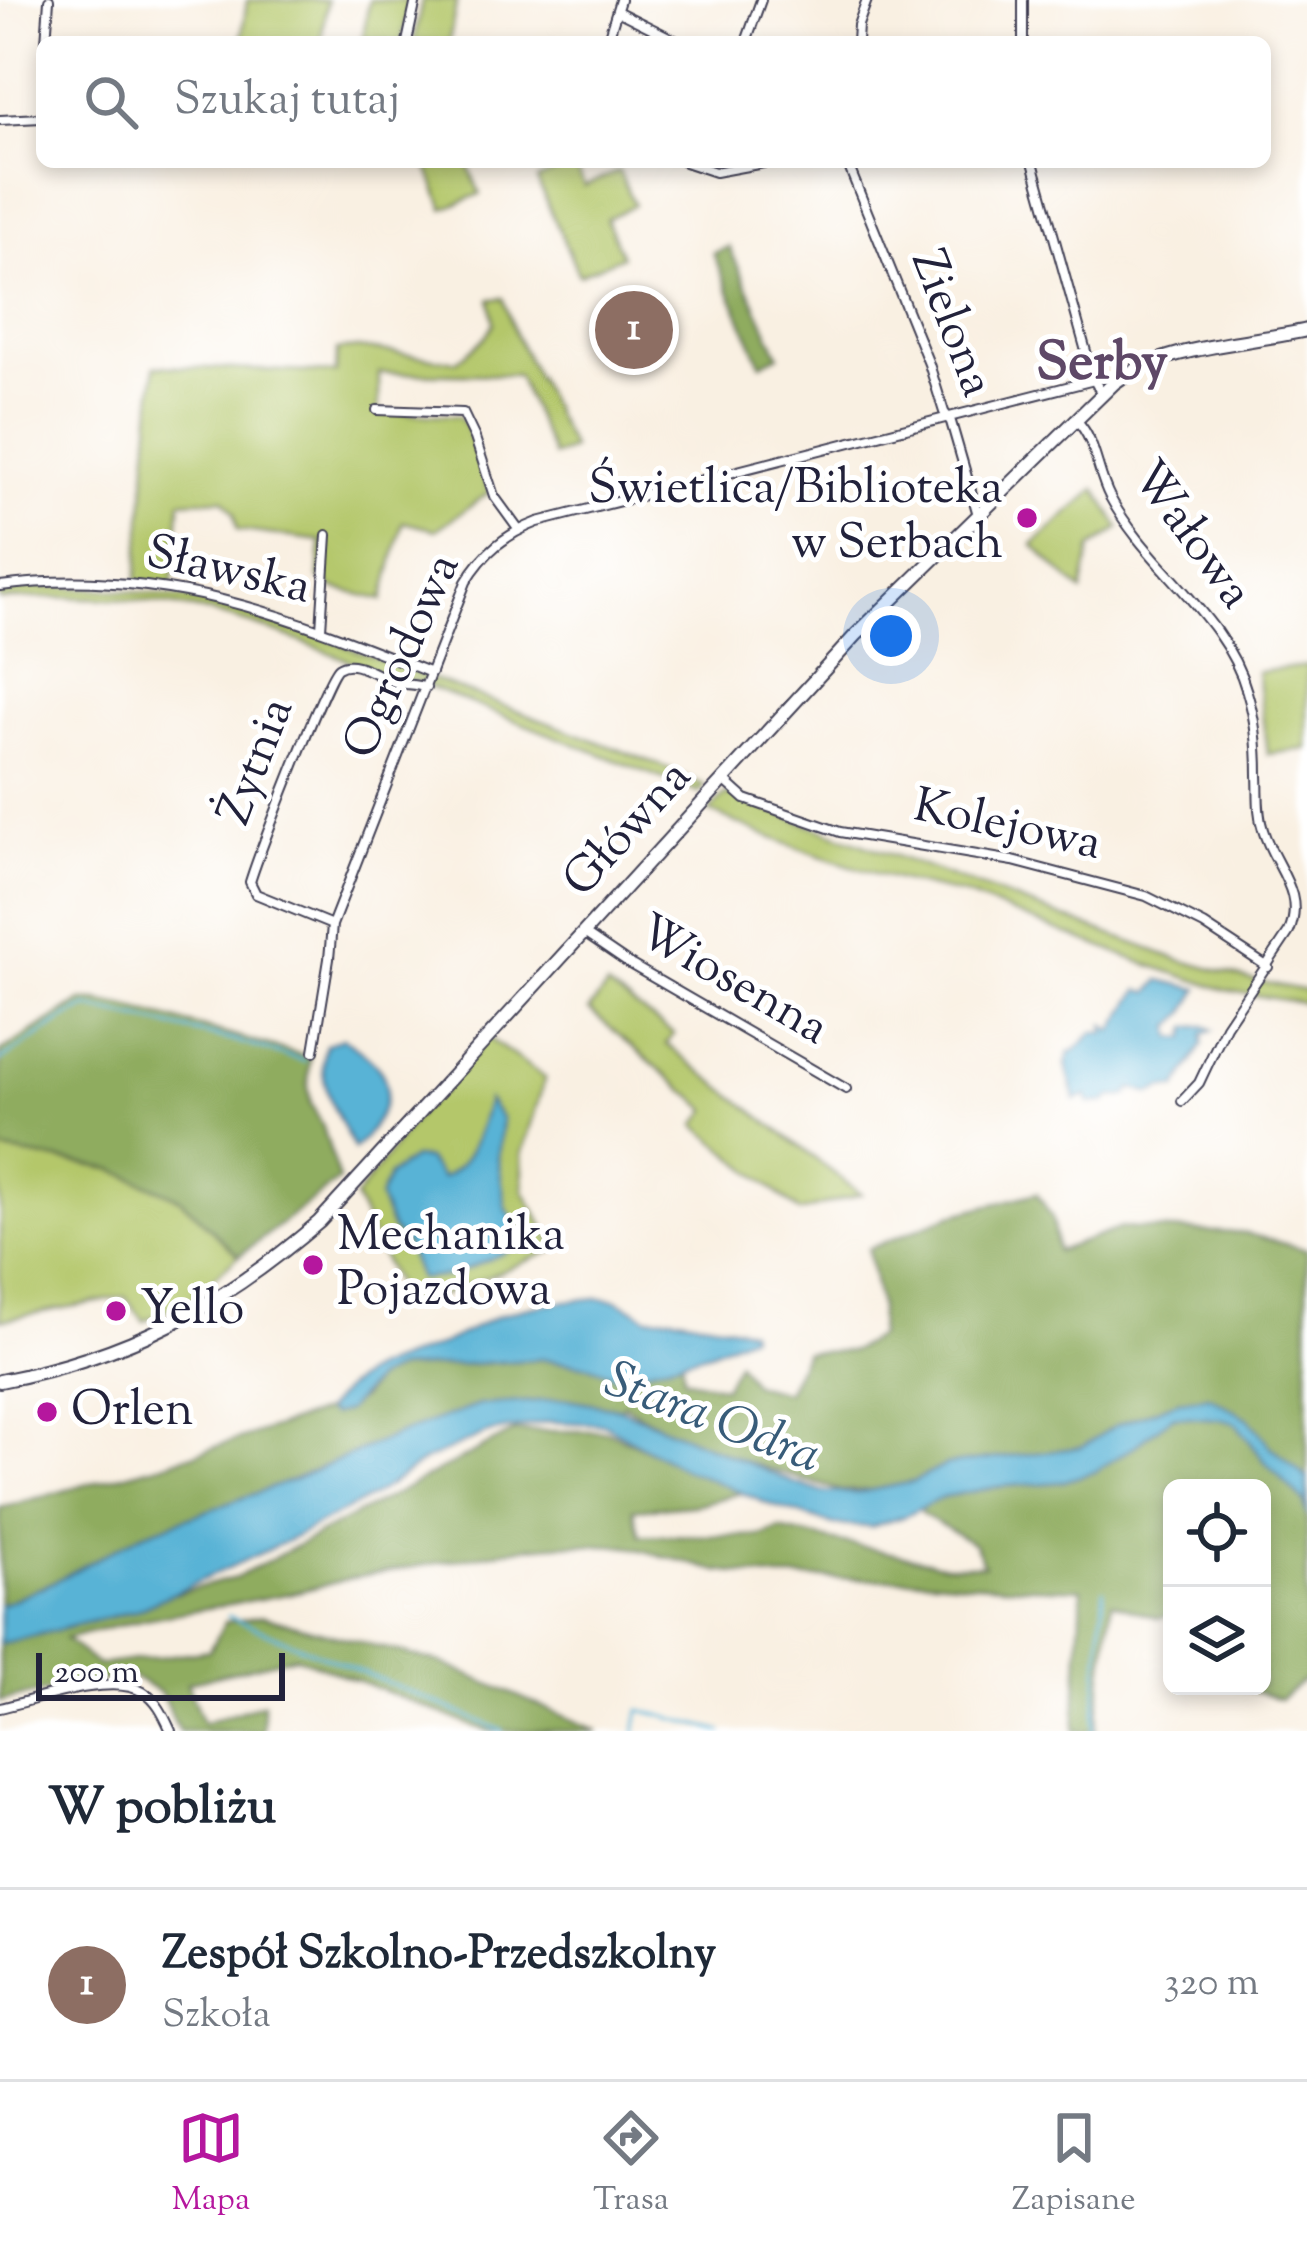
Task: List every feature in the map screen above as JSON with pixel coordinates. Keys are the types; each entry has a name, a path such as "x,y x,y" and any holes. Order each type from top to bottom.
{"main road":[{"name":"Główna","path":"0,1381 68,1365 145,1338 207,1306 274,1261 344,1197 892,597 1102,394 1127,374 1155,361 1307,329"}],"street":[{"path":"47,36 50,0"},
{"path":"408,36 416,0"},
{"path":"609,36 620,0"},
{"path":"748,36 761,0"},
{"path":"857,36 867,0"},
{"path":"1023,0 1023,36"},
{"path":"617,11 667,36"},
{"path":"0,120 36,118"},
{"path":"704,168 716,172 737,168"},
{"name":"Zielona","path":"849,168 929,364 978,515"},
{"path":"1035,168 1094,380 1102,394"},
{"name":"Ogrodowa","path":"314,1051 332,925 466,582 500,541 518,529 582,510 1094,380"},
{"path":"377,410 463,413 494,496 518,529"},
{"name":"Wałowa","path":"1076,420 1087,434 1100,476 1126,524 1218,634 1247,692 1254,726 1259,818 1268,846 1291,886 1296,908 1289,932 1226,1026 1199,1083 1182,1101"},
{"path":"321,629 327,536"},
{"name":"Sławska","path":"0,586 50,581 167,588 250,606 431,673"},
{"name":"Żytnia","path":"332,925 256,894 250,882 313,718 331,674 341,666 350,664 395,682 426,688"},
{"name":"Kolejowa","path":"724,780 745,799 840,832 1013,861 1145,896 1268,967"},
{"name":"Wiosenna","path":"584,933 846,1089"},
{"path":"0,1708 124,1685 154,1701 171,1731"}],"green space":[{"path":"247,0 327,0 322,36 242,36"},
{"path":"369,0 409,0 403,36 363,36"},
{"path":"422,0 457,0 450,36 415,36"},
{"path":"428,168 469,168 480,194 444,209"},
{"path":"563,168 576,168 584,186 619,171 634,205 606,219 622,256 579,275 537,180"},
{"path":"729,247 779,355 761,364 713,253"},
{"path":"503,298 515,334 572,449 553,456 517,375 379,373 379,412 459,416 489,493 436,530 403,522 383,600 333,588 319,578 321,541 237,530 234,513 223,499 181,501 172,585 137,581 155,366 336,373 337,350 358,348 457,361 485,338 494,323 490,299"},
{"path":"1096,489 1120,528 1091,548 1082,592 1033,545"},
{"path":"37,587 153,594 266,616 705,786 699,793 414,681 400,681 221,615 127,600 0,600 0,592"},
{"path":"1307,666 1307,749 1267,754 1257,672"},
{"path":"726,794 1180,960 1307,991 1307,1004 1225,990 965,895 802,849 709,811"},
{"path":"607,987 674,1034 666,1044 861,1194 800,1212 696,1125 708,1110 589,1010"},
{"path":"82,1001 128,1007 310,1057 311,1104 339,1180 239,1256 179,1198 112,1169 0,1150 0,1052"},
{"path":"487,1037 545,1078 522,1154 524,1191 557,1249 420,1304 400,1295 355,1198 422,1109"},
{"path":"0,1150 112,1169 179,1198 239,1256 191,1298 144,1321 125,1297 0,1320"},
{"path":"1037,1193 1052,1218 1057,1251 1121,1228 1245,1233 1307,1250 1307,1678 1280,1699 1266,1695 1271,1695 1271,1479 1163,1479 1163,1617 1112,1602 1096,1731 1075,1731 1082,1589 921,1579 779,1578 717,1571 627,1546 568,1544 352,1578 65,1639 98,1665 210,1650 225,1622 262,1616 441,1663 598,1731 493,1731 295,1656 187,1683 203,1723 263,1703 263,1731 179,1731 161,1693 128,1675 0,1701 0,1638 235,1578 515,1431 607,1431 741,1493 696,1505 633,1509 640,1535 760,1536 780,1529 946,1565 984,1565 974,1544 922,1514 910,1489 841,1491 729,1457 623,1404 622,1409 568,1399 399,1434 0,1605 0,1508 163,1464 325,1411 331,1415 361,1398 375,1380 398,1369 544,1359 591,1366 618,1377 681,1358 684,1378 724,1387 737,1362 753,1384 786,1392 805,1352 852,1351 878,1336 879,1307 868,1249 951,1215"}],"water":[{"path":"1160,980 1199,989 1172,1026 1173,1037 1186,1038 1189,1027 1213,1030 1203,1034 1203,1044 1177,1088 1151,1094 1132,1088 1127,1096 1106,1102 1089,1103 1087,1096 1075,1100 1066,1064 1070,1052 1094,1032 1105,1033 1105,1025 1113,1031 1139,990 1150,992"},
{"path":"342,1038 376,1065 386,1086 382,1111 354,1149 323,1072 326,1045"},
{"path":"488,1100 502,1119 498,1158 506,1208 521,1237 517,1247 451,1276 419,1279 379,1198 389,1175 413,1158 426,1159 441,1178 452,1172 473,1145"},
{"path":"596,1298 617,1300 648,1317 673,1316 749,1329 750,1334 710,1352 618,1377 591,1366 544,1359 398,1369 375,1380 346,1411 331,1415 325,1411 346,1388 370,1372 503,1314"},
{"path":"1209,1396 1249,1419 1269,1445 1307,1478 1307,1516 1304,1502 1236,1423 1220,1419 1173,1416 1094,1472 1061,1482 943,1497 871,1527 834,1525 768,1504 676,1465 604,1424 549,1422 488,1433 424,1461 375,1495 285,1542 134,1611 0,1644 0,1605 142,1534 479,1405 568,1399 622,1409 792,1482 822,1492 857,1493 913,1482 946,1465 1082,1447 1116,1425 1178,1401"}],"waterway":[{"path":"0,1061 87,1007 305,1061"},
{"path":"1094,1731 1104,1590"},
{"path":"228,1616 503,1731"},
{"path":"636,1731 640,1710 722,1731"}],"place":[{"name":"Zespół Szkolno-Przedszkolny","path":"634,330"},
{"name":"Świetlica/Biblioteka w Serbach","path":"1027,518"},
{"name":"Mechanika Pojazdowa","path":"313,1265"},
{"name":"Yello","path":"116,1311"},
{"name":"Orlen","path":"47,1412"}],"district":[{"name":"Serby","path":"1102,365"}],"water label":[{"name":"Stara Odra","path":"712,1420"}]}
